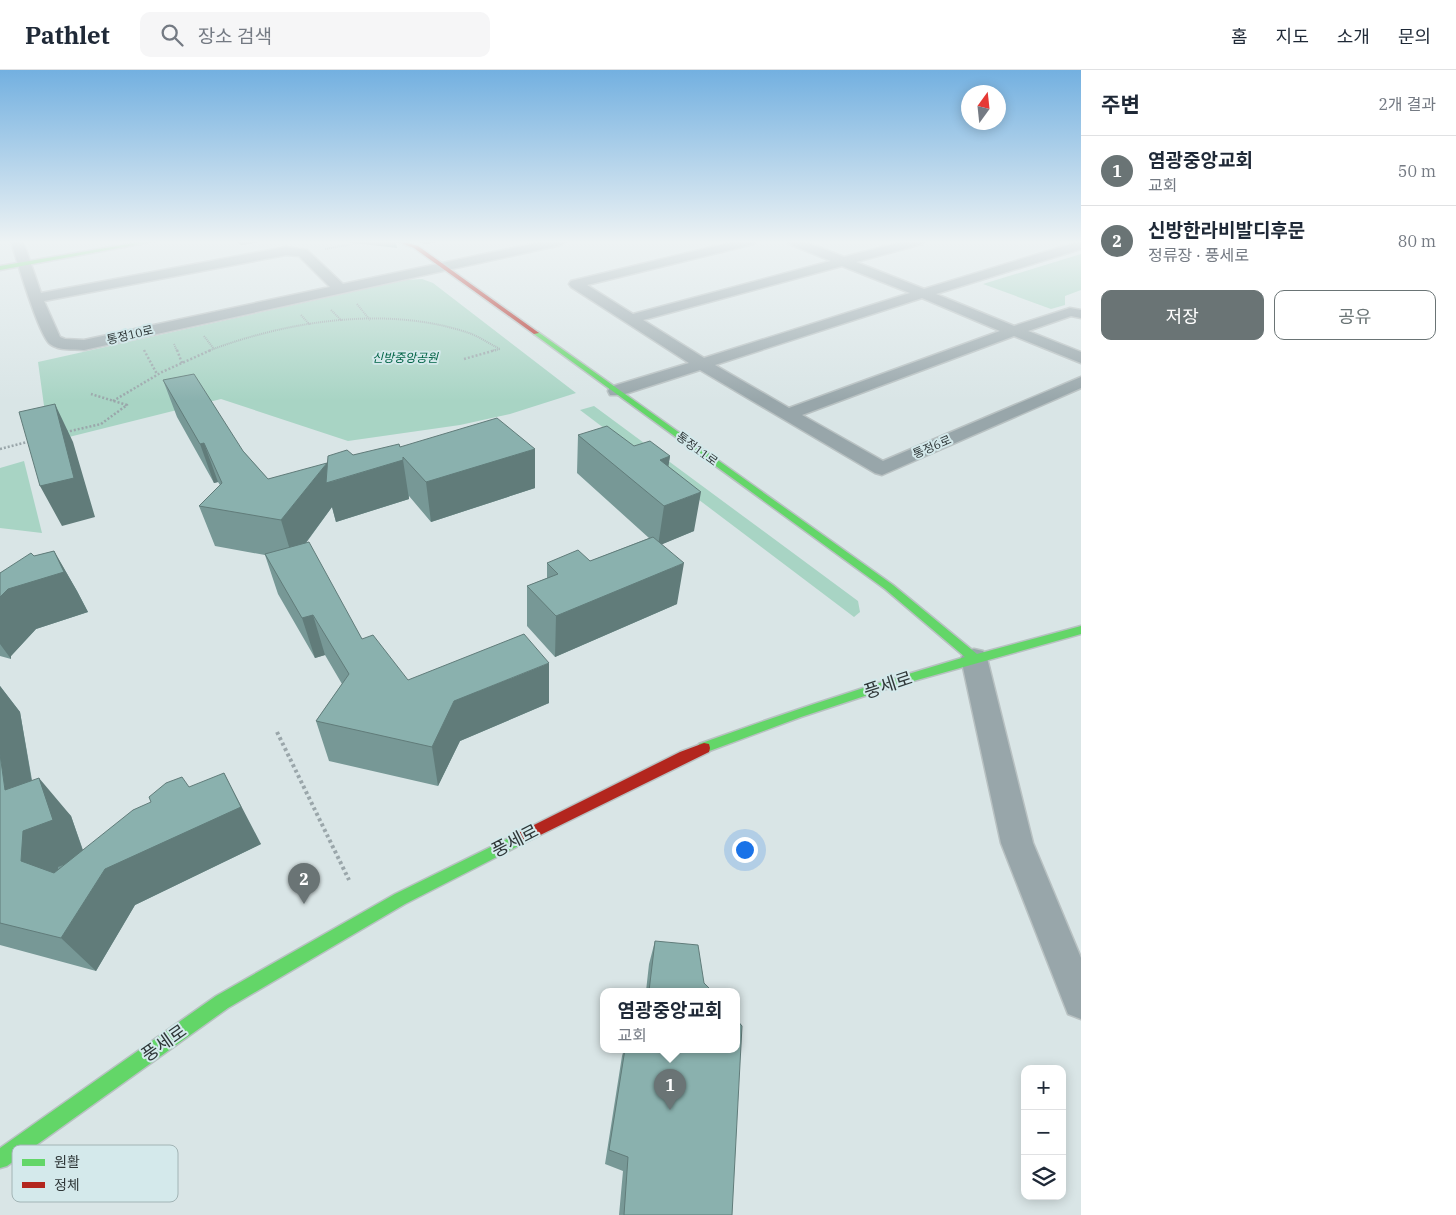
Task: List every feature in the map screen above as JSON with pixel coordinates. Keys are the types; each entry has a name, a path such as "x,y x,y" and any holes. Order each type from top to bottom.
{"street":[{"name":"통정10로","path":"35,294 54,340 62,344 72,345 94,343 310,294"},
{"path":"36,298 54,294"},
{"name":"통정11로","path":"480,294 889,586 974,658"},
{"name":"통정6로","path":"593,294 702,364 882,469 1081,382"},
{"path":"632,319 723,294"},
{"path":"616,391 921,294"},
{"path":"923,294 1081,358"},
{"path":"788,414 1013,330 1070,312 1081,314"},
{"name":"풍세로","path":"20,1145 222,1002 400,899 685,756 771,722 974,658 1081,630"},
{"path":"974,658 1017,843 1081,1001"},
{"name":"풍세로","path":"0,1159 12,1151"}],"path":[{"path":"355,301 370,320"},
{"path":"113,401 157,374 214,349 280,331 326,322 412,321 479,336 500,349 464,360"},
{"path":"170,337 182,363"},
{"path":"140,343 157,374"},
{"path":"64,433 101,424 127,405 91,394"},
{"path":"0,449 37,440"},
{"path":"277,732 349,880"}],"green space":[{"name":"신방중앙공원","path":"341,294 448,294 576,393 510,414 460,425 348,441 221,399 49,442 38,362"},
{"path":"1011,294 1069,294 1065,296 1065,305 1051,309"},
{"path":"594,406 858,601 860,612 854,617 580,410"},
{"path":"24,461 42,533 0,528 0,468"}],"building":[{"path":"194,374 243,451 268,479 327,463 281,520 199,506 222,483 204,443 200,444 163,380"},
{"path":"55,404 74,478 40,486 19,412"},
{"path":"497,418 535,449 426,482 403,457 403,460 326,483 328,456 347,450 353,455 399,444 400,447"},
{"path":"607,426 634,446 650,441 670,456 660,460 701,492 664,506 578,435"},
{"path":"653,537 684,563 556,616 527,586 558,574 547,563 578,550 590,561"},
{"path":"309,542 362,639 373,635 408,680 524,634 549,663 454,701 432,747 316,721 349,674 313,615 302,618 265,554"},
{"path":"54,551 64,572 8,589 0,597 0,573 31,553 34,556"},
{"path":"0,754 5,790 39,778 53,820 23,831 21,861 54,873 133,810 151,802 149,797 166,783 182,777 189,787 224,773 241,807 105,869 61,938 0,923"},
{"path":"655,941 698,945 704,983 709,988 649,988"},
{"path":"740,1024 742,1026 732,1215 624,1215 628,1157 609,1150 624,1053 740,1053"}],"traffic: fast":[{"path":"536,333 889,587 974,658"},
{"path":"704,748 797,714 891,683 1081,630"},
{"path":"20,1145 222,1002 400,899 519,839"},
{"path":"0,1159 12,1151"}],"traffic: jam":[{"path":"482,294 536,333"},
{"path":"519,839 704,748"}],"place":[{"name":"신방한라비발디후문","path":"304,904"},
{"name":"염광중앙교회","path":"670,1110"}]}
